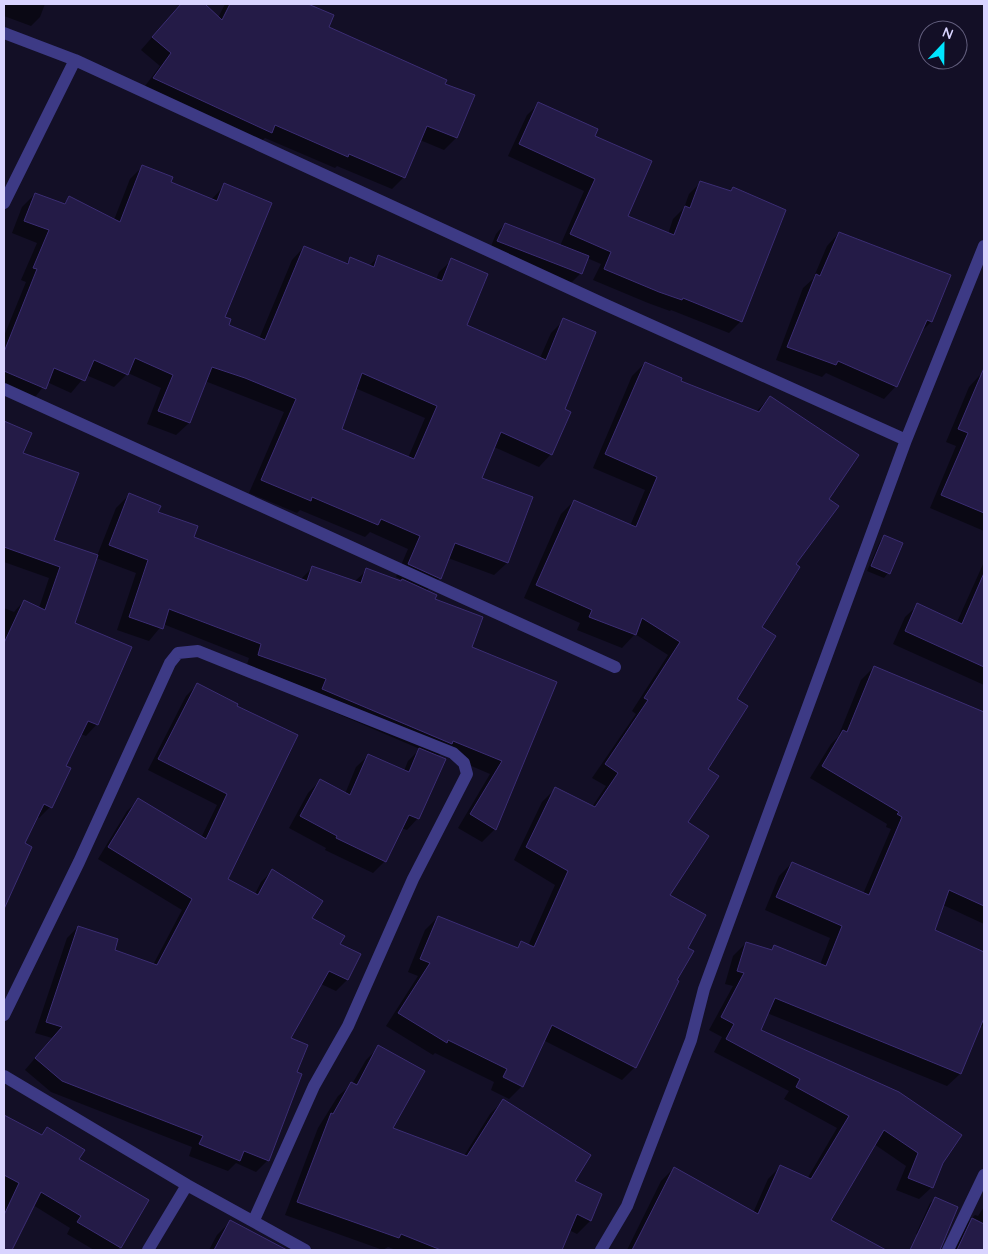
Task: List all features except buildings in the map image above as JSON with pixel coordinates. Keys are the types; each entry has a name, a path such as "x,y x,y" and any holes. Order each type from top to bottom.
{"street":[{"path":"4,33 74,60 615,310 906,440"},
{"path":"4,202 74,60"},
{"path":"602,1250 627,1206 691,1040 704,989 906,440 984,246"},
{"path":"4,388 615,667"},
{"path":"4,1015 79,862 170,663 178,653 198,651 453,753 464,763 468,774 413,879 348,1026 314,1086 254,1220"},
{"path":"4,1076 187,1185 254,1220 305,1250"},
{"path":"948,1250 984,1175"},
{"path":"148,1250 187,1185"}]}
